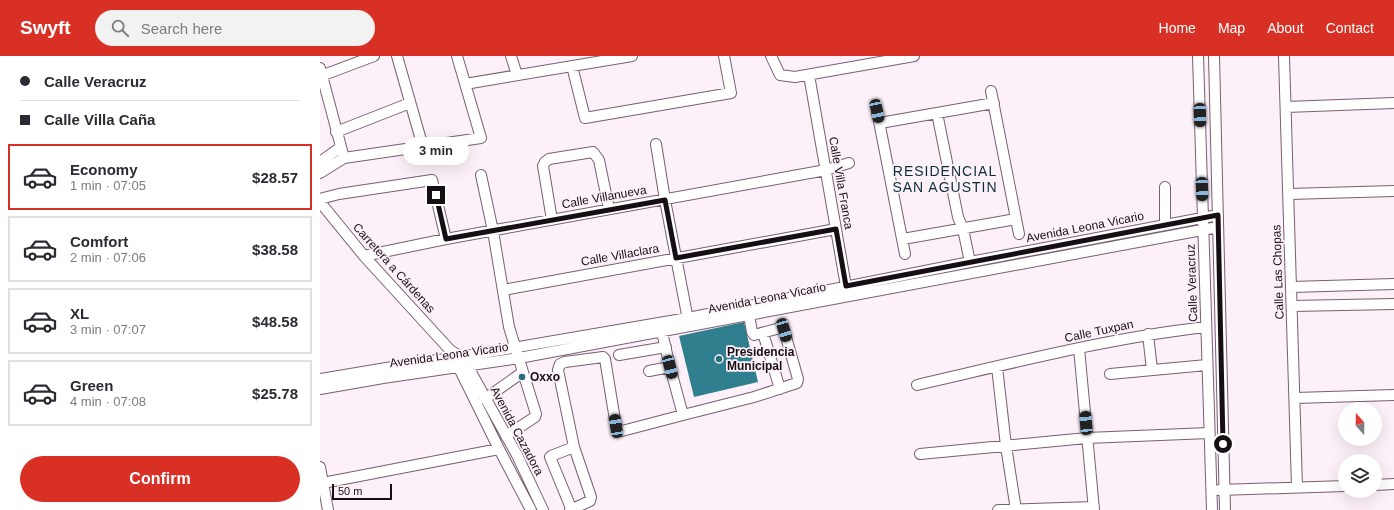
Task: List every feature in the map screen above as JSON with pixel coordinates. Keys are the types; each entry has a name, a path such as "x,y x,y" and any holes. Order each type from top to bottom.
{"street":[{"path":"344,158 321,72 374,56"},
{"path":"397,56 423,147"},
{"path":"320,173 344,158 481,138 457,56"},
{"path":"511,56 517,75"},
{"path":"465,84 632,56"},
{"path":"572,66 585,118 731,93 724,56"},
{"path":"771,56 780,75 794,77 874,60 914,56"},
{"name":"Calle Veracruz","path":"1198,56 1212,510"},
{"path":"1214,56 1225,510"},
{"name":"Calle Las Chopas","path":"1284,56 1297,487"},
{"name":"Calle Villa Franca","path":"809,75 847,291"},
{"path":"991,91 1019,234"},
{"path":"336,132 410,103"},
{"path":"880,123 994,103"},
{"path":"1286,107 1394,103"},
{"path":"877,111 905,254"},
{"path":"937,113 966,263"},
{"path":"656,144 688,322"},
{"path":"320,162 341,147"},
{"path":"552,220 543,166 549,159 593,152 599,160 609,210"},
{"name":"Calle Villanueva","path":"364,256 493,230 826,170 848,163"},
{"path":"481,175 493,230 509,327 536,414 535,417 506,436"},
{"path":"320,201 339,194 432,180 446,239"},
{"path":"1165,187 1165,225"},
{"path":"1289,194 1394,192"},
{"name":"Carretera a Cárdenas","path":"320,201 364,256 458,359"},
{"name":"Avenida Leona Vicario","path":"320,389 515,347 688,322 748,315 966,263 1218,215"},
{"path":"903,239 1016,219"},
{"name":"Avenida Leona Vicario","path":"320,379 414,363 458,359 490,364 662,332 688,322 847,291 1218,227"},
{"name":"Calle Villaclara","path":"503,290 836,229"},
{"path":"1291,287 1394,284"},
{"path":"1292,306 1394,304"},
{"path":"1205,309 1220,308"},
{"path":"574,447 551,456 550,458 571,509 590,501 591,498 574,447 558,370 560,364 565,362 599,357 603,357 605,359 616,426 622,431 797,382 798,379 784,330 780,328 754,335 748,315"},
{"name":"Calle Tuxpan","path":"917,385 1079,348 1148,334 1206,327"},
{"path":"662,332 683,415"},
{"path":"763,333 780,388"},
{"path":"1148,334 1152,370"},
{"path":"619,355 666,347"},
{"path":"998,510 1094,509 1079,348"},
{"name":"Avenida Cazadora","path":"458,359 470,382 499,449 531,510"},
{"path":"1110,374 1207,365"},
{"path":"649,371 670,367"},
{"path":"997,367 1006,446 1016,509"},
{"path":"485,399 523,372"},
{"name":"Avenida Cazadora","path":"470,382 485,399 517,454 542,510"},
{"path":"1295,398 1394,395"},
{"path":"920,454 1087,438 1209,433"},
{"path":"323,483 499,449"},
{"path":"320,467 328,510"},
{"path":"1382,485 1394,484"},
{"path":"1211,490 1338,486"}],"building":[{"name":"Presidencia Municipal","path":"744,322 758,382 694,397 679,336"}],"place":[{"name":"Presidencia Municipal","path":"719,359"},
{"name":"Oxxo","path":"522,377"}],"district":[{"name":"RESIDENCIAL SAN AGUSTIN","path":"945,180"}],"route":[{"path":"436,195 446,239 665,200 676,258 836,229 846,286 1218,215 1223,444"}]}
